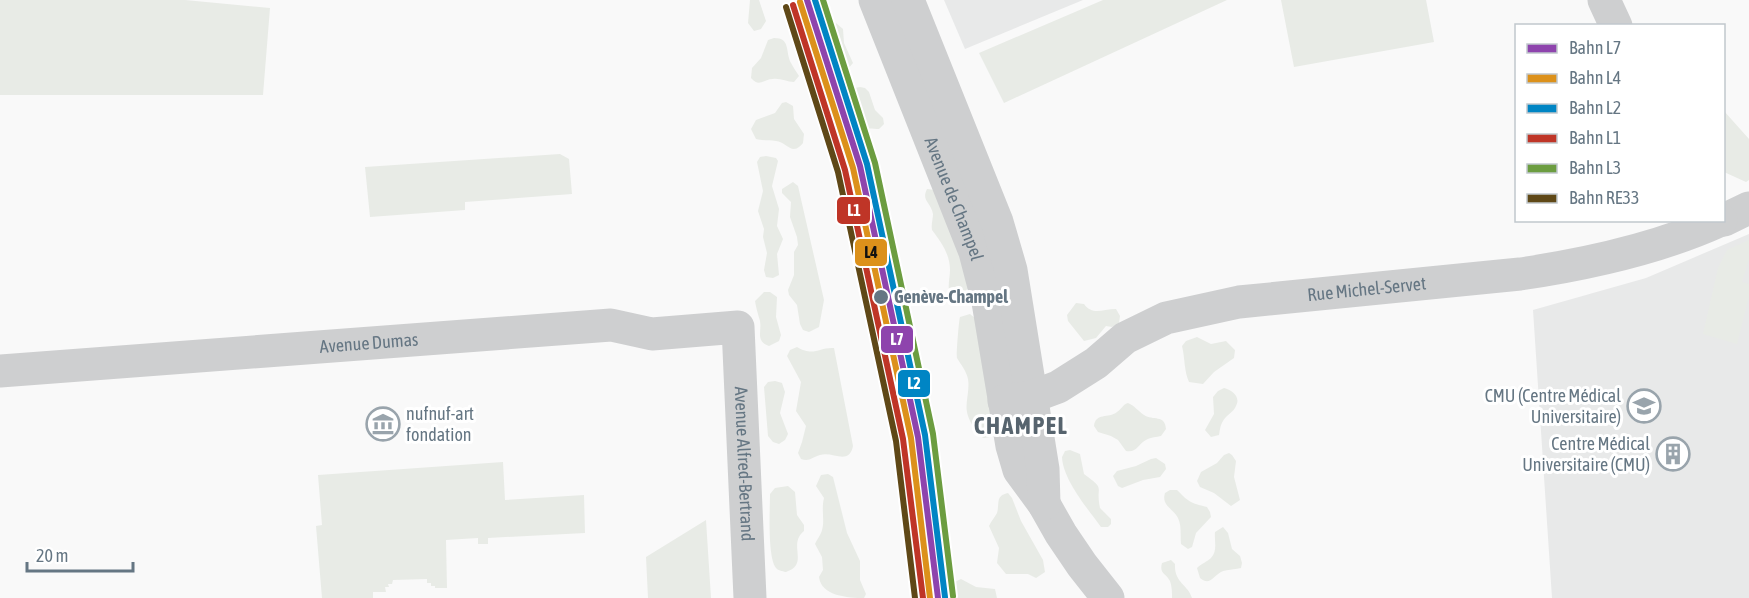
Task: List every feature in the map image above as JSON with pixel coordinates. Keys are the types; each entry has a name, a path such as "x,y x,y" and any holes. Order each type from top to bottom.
{"street":[{"name":"Avenue de Champel","path":"875,0 975,252 1018,399 1043,469 1044,504 1082,565 1108,598"},
{"name":"Avenue de Champel","path":"908,0 997,222 1016,290 1018,399"},
{"path":"1604,0 1615,24"},
{"name":"Rue Michel-Servet","path":"1725,218 1749,208"},
{"name":"Rue Michel-Servet","path":"1018,399 1058,387 1079,375 1125,338 1166,318 1239,302 1520,274 1558,268 1625,254 1716,222"},
{"name":"Avenue Dumas","path":"0,371 611,325 651,334 738,327"},
{"name":"Avenue Alfred-Bertrand","path":"738,327 750,598"}],"shaded area":[{"path":"0,0 185,0 270,8 263,95 0,95"},
{"path":"750,0 759,0 766,21 761,29 754,31 748,23"},
{"path":"944,0 1083,0 965,49"},
{"path":"1103,0 1227,0 1004,103 979,53"},
{"path":"1281,0 1426,0 1434,42 1294,67"},
{"path":"836,23 843,29 844,43 853,63 847,70 839,69 824,60 808,58 801,49 806,39 819,37"},
{"path":"774,38 783,40 787,46 789,59 799,76 794,82 770,79 759,83 751,78 752,68 761,58 768,40"},
{"path":"860,87 869,92 875,110 883,118 884,124 879,129 861,130 851,137 841,136 837,126 842,118 849,114 852,91"},
{"path":"786,102 793,106 794,119 804,134 803,143 796,149 776,141 756,139 751,129 756,120 775,113 782,103"},
{"path":"1725,112 1749,139 1749,180 1746,182 1725,172"},
{"path":"560,154 569,159 572,194 465,202 465,210 370,217 365,167"},
{"path":"760,157 776,158 778,161 772,186 779,209 777,226 783,239 777,254 779,275 773,278 766,277 764,270 767,253 763,237 764,229 758,211 763,191 757,162"},
{"path":"793,182 798,186 824,300 819,327 809,332 803,330 800,324 797,305 788,290 794,275 794,252 798,245 790,217 791,202 782,193 782,189"},
{"path":"927,189 935,190 971,286 964,291 949,290 950,270 947,253 932,230 933,214 925,196"},
{"name":"CMU (Centre Médical Universitaire)","path":"1749,234 1749,598 1552,598 1533,310 1646,278"},
{"path":"1749,240 1749,259 1742,282 1749,284 1749,296 1737,344 1703,334 1718,268 1727,250"},
{"path":"764,292 770,292 777,297 776,317 781,335 779,341 769,346 761,339 760,321 755,301"},
{"path":"1076,303 1084,304 1094,311 1116,309 1120,316 1119,323 1112,327 1106,326 1096,338 1084,341 1068,321 1067,315"},
{"path":"970,314 976,319 995,431 990,437 984,438 976,431 968,415 968,379 957,358 960,317"},
{"path":"1197,337 1211,344 1226,341 1235,350 1234,358 1214,372 1203,384 1189,382 1182,346 1186,341"},
{"path":"797,347 808,351 834,348 853,446 851,452 844,457 825,454 807,460 801,459 798,453 806,426 796,411 801,382 787,356 790,350"},
{"path":"768,382 782,383 785,392 780,413 788,434 779,444 773,442 768,436 764,387"},
{"path":"1224,388 1235,394 1237,403 1234,410 1223,421 1219,435 1211,437 1205,430 1214,414 1213,397"},
{"path":"1128,403 1147,417 1163,421 1166,429 1161,436 1148,439 1135,449 1126,451 1118,440 1098,432 1094,426 1097,419 1114,414"},
{"path":"1070,450 1080,454 1084,474 1099,488 1100,508 1111,519 1108,527 1101,527 1077,494 1067,475 1062,457 1065,451"},
{"path":"1229,453 1236,461 1234,477 1240,500 1231,506 1214,493 1200,487 1197,481 1201,472"},
{"path":"1156,458 1165,464 1166,469 1160,477 1143,480 1122,488 1118,486 1113,476 1117,471"},
{"path":"503,462 505,500 584,495 585,533 488,538 488,544 478,544 478,538 446,540 447,588 435,588 431,586 431,583 427,583 427,579 393,580 392,584 388,584 389,587 385,587 386,592 373,592 373,598 322,598 316,526 322,525 318,475"},
{"path":"828,474 833,477 847,533 860,561 860,580 866,594 864,598 836,595 825,588 819,577 823,570 822,557 815,544 823,527 824,498 816,486 821,475"},
{"path":"788,486 795,492 797,515 804,525 804,531 797,542 797,564 786,572 777,569 772,556 770,494 775,488"},
{"path":"1177,490 1190,502 1207,507 1210,512 1211,517 1196,533 1192,547 1188,549 1181,544 1178,518 1165,501 1165,493"},
{"path":"1008,493 1043,560 1045,572 1036,578 1028,574 1006,574 997,563 999,548 989,526 997,513 1001,496"},
{"path":"706,520 711,598 648,598 646,557"},
{"path":"1223,527 1228,533 1232,549 1240,556 1241,568 1223,571 1209,581 1203,580 1197,568 1213,555 1215,532"},
{"path":"1171,560 1175,564 1179,579 1192,598 1172,598 1170,581 1161,567 1162,563"},
{"path":"961,579 976,587 995,589 997,598 955,598 951,594 952,587 956,581"}],"rail line":[{"name":"L7","path":"807,0 860,166 918,437 938,598"},
{"name":"L2","path":"815,0 867,164 925,435 945,597"},
{"name":"L3","path":"823,0 875,163 933,434 953,596"},
{"name":"L4","path":"800,2 853,168 911,438 930,598"},
{"name":"L1","path":"793,5 845,170 903,439 923,598"},
{"name":"RE33","path":"786,7 838,172 896,441 915,598"}],"place":[{"name":"Genève-Champel","path":"881,297"},
{"name":"CMU (Centre Médical Universitaire)","path":"1644,406"},
{"name":"nufnuf-art fondation","path":"383,424"},
{"name":"Centre Médical Universitaire (CMU)","path":"1673,454"}],"district":[{"name":"CHAMPEL","path":"1021,426"}]}
